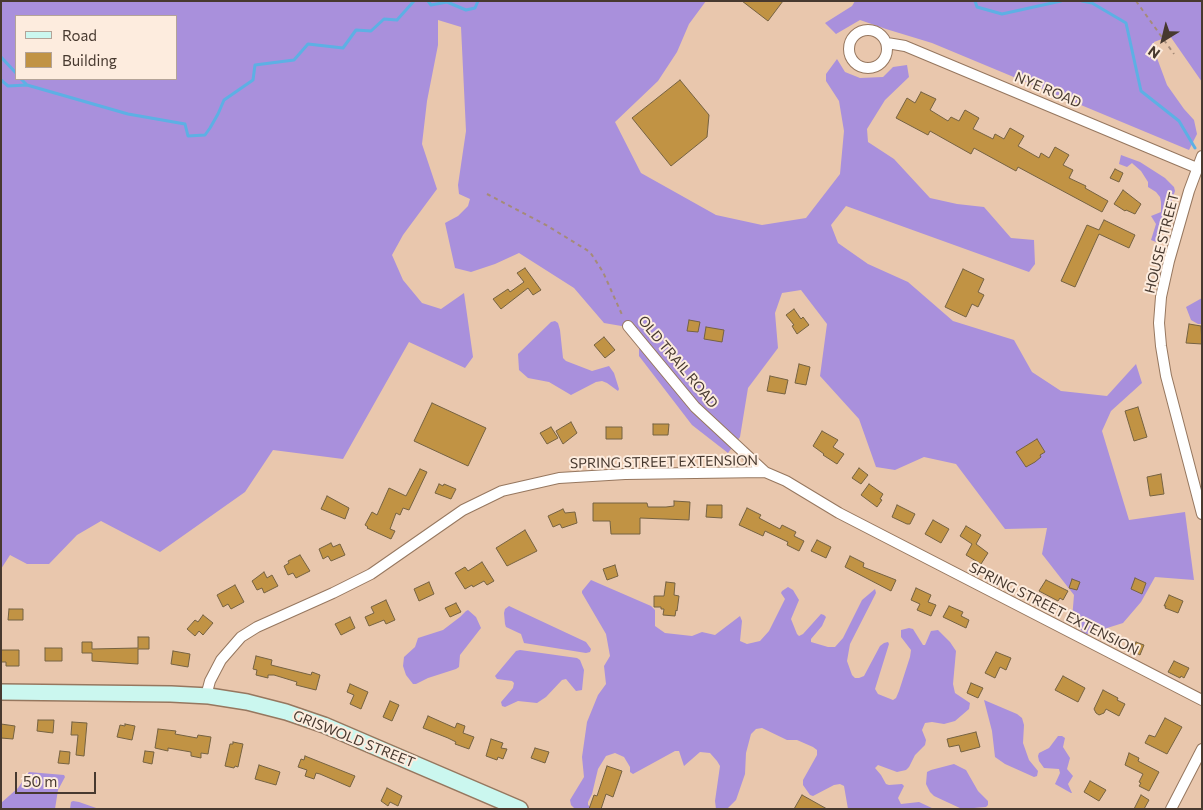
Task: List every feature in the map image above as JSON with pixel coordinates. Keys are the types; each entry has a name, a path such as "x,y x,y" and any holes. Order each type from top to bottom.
{"main road":[{"name":"GRISWOLD STREET","path":"1,692 171,694 206,696 247,702 306,718 520,809"}],"street":[{"name":"NYE ROAD","path":"887,43 905,46 1197,168"},
{"name":"HOUSE STREET","path":"1202,156 1181,215 1167,269 1159,326 1166,376 1202,514"},
{"name":"OLD TRAIL ROAD","path":"628,326 696,407 765,472"},
{"name":"SPRING STREET EXTENSION","path":"206,696 210,682 221,660 241,637 257,627 370,574 463,510 502,491 559,478 625,474 765,472 786,481 838,513 1202,700"},
{"path":"1172,809 1202,749"}],"path":[{"path":"1136,1 1146,12 1174,54"},
{"name":"OLD TRAIL ROAD","path":"487,194 546,225 590,252 604,272 628,326"}],"shaded area":[{"path":"1,1 706,1 689,24 677,52 658,81 615,122 641,173 716,215 762,225 806,218 840,174 844,131 839,101 826,81 826,74 837,59 845,72 860,78 883,77 893,67 907,65 909,77 885,100 867,129 868,142 894,159 930,198 984,207 1011,238 1034,240 1035,264 1029,272 846,206 831,225 838,243 868,264 908,282 953,321 1014,340 1032,372 1061,391 1107,396 1136,364 1142,383 1111,411 1102,431 1129,520 1185,512 1194,580 1155,577 1141,602 1123,623 1085,635 1072,619 1074,595 1042,554 1047,528 1005,529 956,464 924,457 895,470 876,467 859,419 820,376 827,324 801,290 782,293 775,313 778,348 748,388 740,437 728,453 692,425 639,356 639,329 604,323 574,288 519,253 471,272 455,268 445,223 458,216 468,206 470,199 459,194 458,185 466,131 461,27 438,20 438,45 427,101 422,144 437,189 403,235 392,255 403,280 422,303 441,309 464,293 473,357 465,368 409,342 343,459 273,450 245,492 160,552 101,521 77,535 49,564 27,564 10,555 1,569"},
{"path":"855,1 1202,1 1202,82 1170,36 1154,42 1154,50 1167,85 1194,120 1197,134 1189,150 932,43 860,20 836,34 825,23 852,6"},
{"path":"1121,155 1140,162 1165,178 1174,187 1175,191 1159,239 1156,242 1151,240 1156,224 1151,216 1161,212 1160,197 1148,187 1148,182 1141,171 1132,163 1127,167 1119,164"},
{"path":"1202,298 1202,324 1198,324 1191,320 1186,307"},
{"path":"555,321 558,323 560,330 563,358 566,361 592,371 609,366 614,373 618,391 602,381 596,382 571,395 549,382 528,378 519,370 518,354 551,322"},
{"path":"591,580 651,606 655,610 655,626 665,633 692,636 702,632 715,635 740,616 742,621 740,641 747,644 760,641 769,631 785,599 781,593 788,587 793,590 799,600 791,619 797,634 799,636 803,634 821,614 824,615 826,617 822,626 811,639 811,642 828,647 835,647 843,638 862,600 875,589 876,593 850,644 847,661 855,678 864,676 880,646 888,642 875,689 878,694 893,700 899,691 911,650 901,637 901,630 913,629 923,645 925,645 931,631 938,630 956,651 953,684 955,693 970,703 969,709 955,721 944,724 925,723 922,730 926,740 925,745 915,755 906,770 897,772 878,765 875,768 886,784 902,784 904,786 898,798 901,804 919,802 934,809 848,809 844,786 840,784 834,785 813,796 810,795 803,785 803,780 817,755 817,750 797,740 787,740 762,728 756,729 751,734 746,753 745,774 736,800 728,808 716,809 715,801 720,766 710,753 700,752 684,766 679,751 675,751 633,774 630,772 630,767 624,757 615,753 606,756 598,769 592,794 588,802 588,805 593,809 575,809 571,805 570,800 584,777 582,757 587,722 598,695 606,684 604,666 610,656 606,634 582,593"},
{"path":"509,606 586,642 591,649 590,652 586,653 524,643 521,634 506,627 504,613 505,609"},
{"path":"468,610 476,617 481,628 460,655 459,667 413,684 406,675 403,666 404,657 415,647 418,638 443,630"},
{"path":"516,651 577,658 580,660 584,670 582,690 576,691 566,679 562,680 546,697 537,703 518,701 505,707 502,706 501,702 513,688 514,683 497,679 495,676"},
{"path":"984,700 1022,718 1024,725 1023,743 1029,760 1038,771 1037,776 1034,777 1005,764 995,757 992,731"},
{"path":"1058,736 1065,738 1063,747 1070,758 1067,769 1073,776 1068,784 1072,793 1055,784 1060,773 1059,769 1044,768 1039,761 1039,753 1049,748"},
{"path":"954,764 966,770 978,791 988,801 986,807 962,809 934,796 930,792 926,784 927,772"},
{"path":"29,772 64,775 65,777 58,790 55,809 1,809 1,803 18,788"},
{"path":"71,802 99,809 70,809"}],"building":[{"path":"742,1 783,1 768,21"},
{"path":"680,80 709,115 707,137 671,166 632,118"},
{"path":"921,92 936,99 930,110 948,121 951,117 959,121 965,110 979,118 973,129 993,139 995,134 1004,139 1010,128 1024,136 1018,146 1039,158 1041,153 1049,158 1055,147 1069,155 1063,165 1073,170 1069,178 1086,186 1085,188 1108,201 1102,212 1018,167 1016,171 974,148 971,154 930,131 928,135 896,118 907,98 915,103"},
{"path":"1115,169 1123,173 1119,182 1110,178"},
{"path":"1123,190 1141,204 1135,214 1125,211 1114,204"},
{"path":"1104,220 1135,235 1129,248 1099,234 1075,287 1061,281 1087,225 1099,230"},
{"path":"525,268 541,290 533,295 528,288 501,309 493,299 508,289 510,292 524,282 517,273"},
{"path":"963,269 984,279 978,292 984,295 978,307 972,304 966,317 945,307"},
{"path":"794,309 801,319 803,317 809,325 797,334 792,326 794,325 786,315"},
{"path":"689,320 700,322 698,332 687,331"},
{"path":"1189,324 1201,326 1202,344 1186,343"},
{"path":"706,327 724,330 722,342 704,339"},
{"path":"604,337 615,350 605,358 594,345"},
{"path":"799,364 810,367 806,385 795,383"},
{"path":"770,376 788,380 785,394 767,391"},
{"path":"432,403 486,428 468,466 414,441"},
{"path":"1138,407 1147,437 1134,441 1125,411"},
{"path":"571,422 577,433 563,444 556,431"},
{"path":"653,424 669,424 668,435 653,435"},
{"path":"551,427 558,438 547,444 540,433"},
{"path":"606,427 622,427 622,439 606,439"},
{"path":"822,431 838,440 833,447 844,454 837,464 813,446"},
{"path":"1037,439 1045,452 1035,462 1026,467 1016,452"},
{"path":"859,468 868,475 861,484 852,478"},
{"path":"420,469 427,472 409,510 403,508 400,515 396,513 390,529 395,531 391,539 367,528 365,525 372,512 377,515 389,488 406,496"},
{"path":"1161,474 1164,494 1150,496 1147,477"},
{"path":"439,484 456,489 451,499 435,493"},
{"path":"869,484 883,494 880,499 882,500 877,507 861,495"},
{"path":"327,496 349,508 345,519 321,509"},
{"path":"674,501 690,502 689,520 640,518 640,534 611,534 610,521 593,521 593,503 647,503 648,507 666,507 674,506"},
{"path":"707,505 722,505 722,518 706,517"},
{"path":"897,505 915,514 910,524 892,517"},
{"path":"747,508 761,515 759,518 780,529 782,525 796,532 794,536 804,541 799,551 787,545 788,542 765,531 763,536 739,525"},
{"path":"563,509 565,513 575,512 577,523 562,528 560,524 553,527 548,516"},
{"path":"933,520 949,529 941,543 925,534"},
{"path":"966,526 981,535 976,544 988,553 981,564 966,555 972,544 960,536"},
{"path":"525,530 537,551 507,566 496,548"},
{"path":"817,540 831,547 826,558 811,551"},
{"path":"331,543 333,547 340,544 345,555 331,561 328,556 323,559 319,549"},
{"path":"300,555 310,571 296,578 293,573 288,575 284,566 289,563 288,561"},
{"path":"850,556 864,563 863,567 896,580 891,591 845,567"},
{"path":"482,562 494,581 487,585 484,581 465,589 455,573 465,567 468,571"},
{"path":"615,565 618,576 607,580 603,569"},
{"path":"264,572 267,578 272,575 278,586 264,593 262,588 257,590 252,581"},
{"path":"1135,578 1146,583 1142,594 1131,589"},
{"path":"1072,579 1080,582 1077,590 1069,588"},
{"path":"1046,580 1068,591 1063,600 1060,598 1058,601 1039,591"},
{"path":"429,582 434,594 419,601 414,589"},
{"path":"666,582 675,583 674,595 679,596 675,616 663,615 664,609 654,607 654,596 664,596"},
{"path":"235,585 244,602 231,609 228,604 223,607 217,595"},
{"path":"916,588 931,595 928,602 936,605 931,616 917,610 920,604 911,600"},
{"path":"1169,595 1183,601 1178,613 1164,606"},
{"path":"386,600 395,620 386,624 384,620 369,626 365,617 374,613 371,607"},
{"path":"456,603 461,612 450,617 445,608"},
{"path":"949,606 963,612 961,616 969,620 966,628 943,617"},
{"path":"9,609 23,609 23,620 8,620"},
{"path":"203,615 213,623 203,635 199,631 195,636 187,629 195,620 198,622"},
{"path":"350,617 355,628 341,635 335,624"},
{"path":"138,637 149,637 149,649 138,649 138,664 92,661 92,653 82,653 82,642 92,642 92,649 138,648"},
{"path":"1136,642 1144,645 1140,655 1132,651"},
{"path":"45,648 62,648 62,661 45,661"},
{"path":"1,650 19,650 19,666 6,666 6,662 1,662"},
{"path":"173,651 190,654 188,667 171,664"},
{"path":"996,652 1011,658 1006,670 1000,667 995,678 985,673"},
{"path":"256,656 272,660 271,665 311,675 312,672 320,675 316,690 296,685 297,682 274,675 268,675 268,678 256,675 257,670 253,669"},
{"path":"1174,661 1189,668 1184,678 1168,672"},
{"path":"1063,676 1085,688 1078,702 1055,690"},
{"path":"971,683 983,688 978,698 967,693"},
{"path":"350,684 368,692 361,709 350,704 354,695 347,692"},
{"path":"1103,690 1125,704 1119,716 1106,709 1104,713 1099,715 1096,713 1094,709"},
{"path":"390,701 399,705 392,721 383,717"},
{"path":"428,716 455,728 457,723 465,726 463,733 474,737 469,749 423,728"},
{"path":"1165,718 1182,727 1167,754 1145,743 1149,735 1155,737"},
{"path":"38,720 54,720 53,733 37,731"},
{"path":"72,722 87,723 84,756 76,755 78,735 71,735"},
{"path":"1,724 15,726 13,739 1,738"},
{"path":"125,724 135,726 132,740 117,737 120,725 125,726"},
{"path":"158,729 176,731 175,734 197,738 198,735 211,737 208,754 201,753 201,758 191,756 191,752 168,748 168,751 155,748"},
{"path":"976,732 980,747 961,752 959,745 949,747 947,739"},
{"path":"491,739 503,743 501,748 507,749 503,759 498,757 497,760 486,756"},
{"path":"233,742 243,744 238,767 235,766 234,768 225,766 230,744 233,744"},
{"path":"535,748 549,752 545,763 531,758"},
{"path":"60,751 70,752 69,764 58,763"},
{"path":"145,751 154,752 152,764 143,762"},
{"path":"1129,753 1139,758 1138,761 1159,772 1149,791 1139,786 1143,774 1125,765"},
{"path":"305,756 355,776 350,787 316,773 314,779 305,776 307,770 298,767 301,759 304,760"},
{"path":"259,765 280,772 276,785 255,779"},
{"path":"607,766 622,771 613,797 606,794 601,809 589,809 594,795 597,796"},
{"path":"1090,781 1106,790 1099,801 1084,792"},
{"path":"387,788 402,796 398,806 390,802 388,806 381,801"},
{"path":"802,795 827,809 794,809"},
{"path":"1141,795 1149,800 1144,809 1134,809"}],"waterway":[{"path":"1,80 8,86 27,85 128,114 185,124 188,136 205,135 224,100 253,80 255,65 294,60 308,44 343,48 356,30 371,31 384,19 397,20 414,1"},
{"path":"428,1 431,5 447,2 466,10 475,8 478,1"},
{"path":"975,1 977,7 1002,14 1061,1"},
{"path":"1082,1 1092,3 1126,23 1141,91 1179,121 1195,148"},
{"path":"1,57 15,72"},
{"path":"22,80 27,85"}]}
